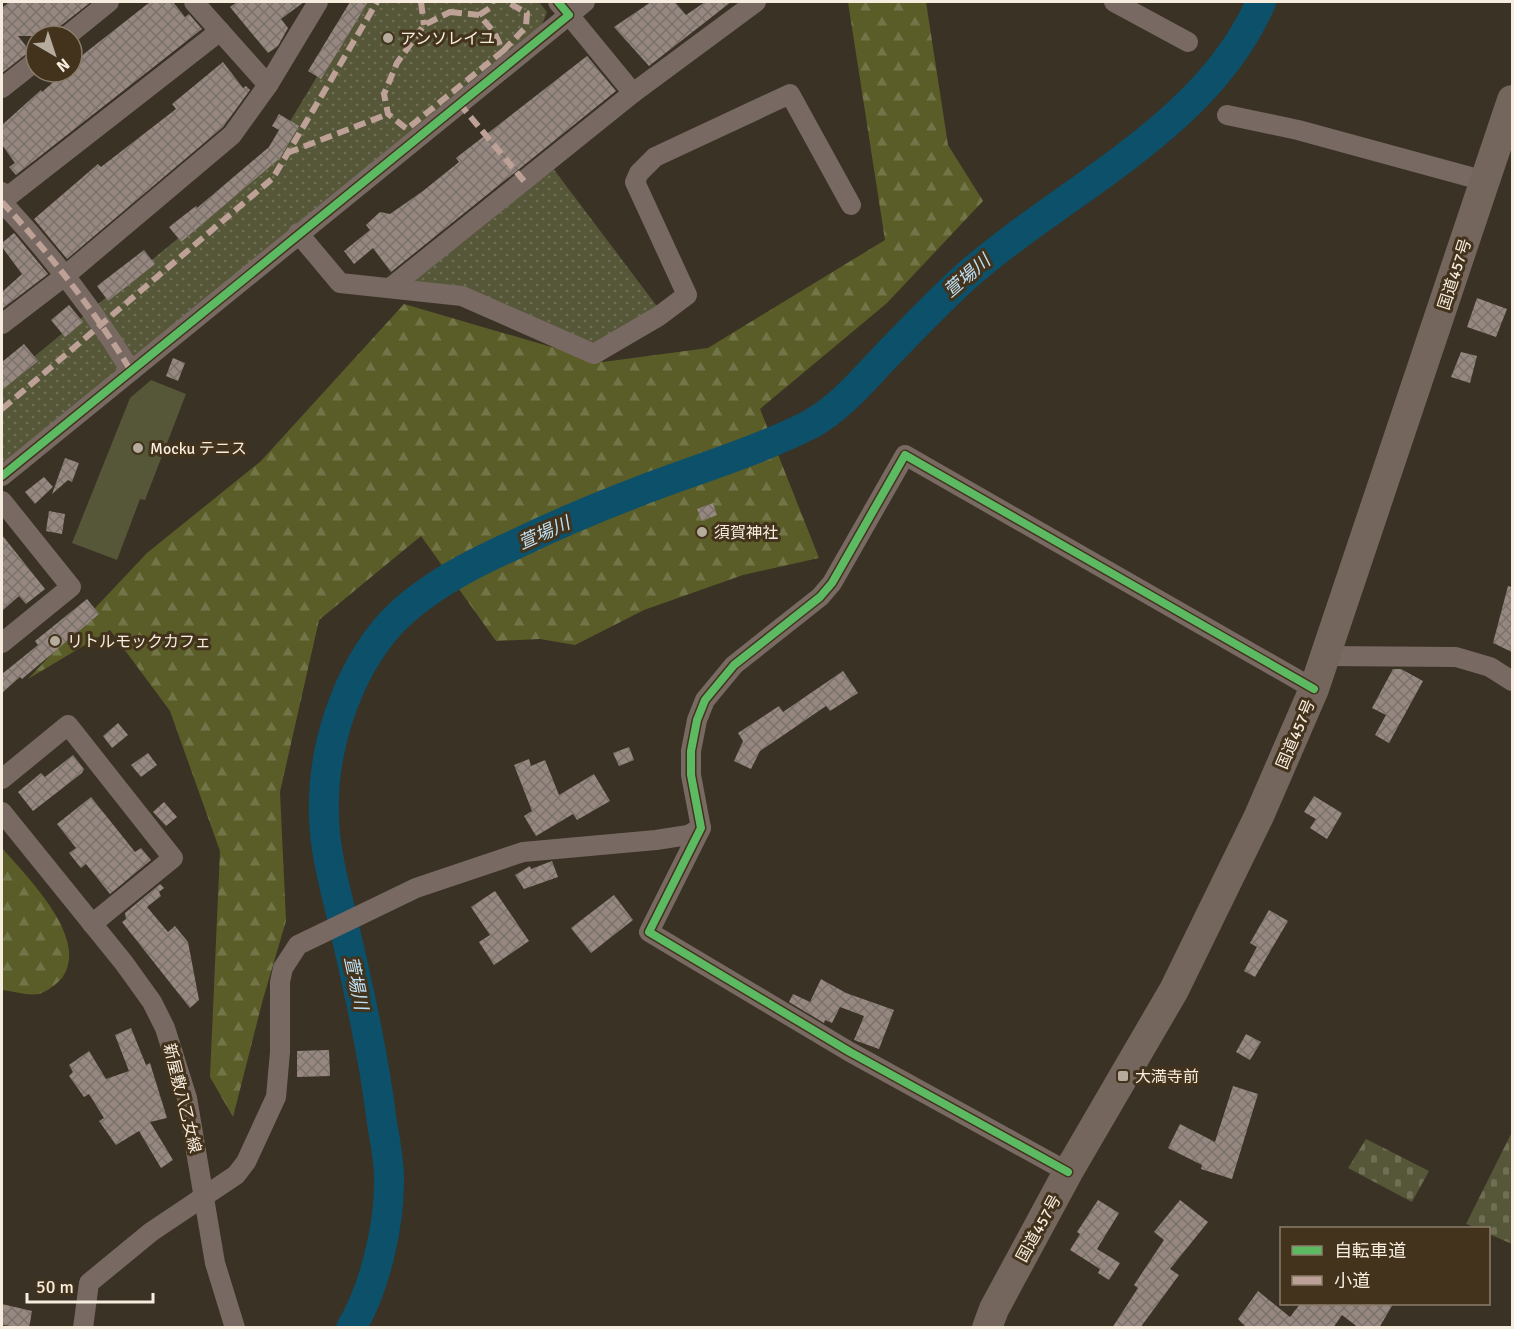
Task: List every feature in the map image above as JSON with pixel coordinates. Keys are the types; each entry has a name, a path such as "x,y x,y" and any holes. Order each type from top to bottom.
{"highway":[{"name":"国道457号","path":"987,1328 994,1309 1068,1172 1174,990 1259,816 1314,689 1512,100"}],"street":[{"path":"82,24 109,2"},
{"path":"194,2 268,85"},
{"path":"2,324 66,275 232,135 268,85 318,2"},
{"path":"2,476 298,233 564,8 585,2"},
{"path":"390,288 633,93 756,2"},
{"path":"1114,2 1188,42"},
{"path":"564,8 633,93"},
{"path":"2,192 6,198 220,31"},
{"path":"2,88 24,71"},
{"path":"298,233 340,284 462,296 594,354 659,316 687,296 635,182 639,173 655,157 790,94 851,205"},
{"path":"1227,115 1298,130 1485,181"},
{"path":"2,202 66,275 103,325 131,371"},
{"path":"1068,1172 850,1052 649,932 701,828 691,775 691,751 697,720 705,700 734,665 820,597 832,583 905,455 1314,689"},
{"path":"2,501 71,587 2,643"},
{"path":"1325,656 1456,657 1490,667 1512,681"},
{"path":"2,779 68,724 173,858 92,924"},
{"name":"新屋敷八乙女線","path":"2,812 152,1002 165,1028 186,1098 215,1263 235,1328"},
{"path":"83,1328 89,1283 151,1232 236,1176 246,1162 273,1106 279,1052 280,982 283,968 298,945 399,896 523,852 656,840 688,835 701,828"}],"green space":[{"path":"362,2 539,2 547,12 540,30 2,464 2,383 260,171"},
{"path":"848,2 926,2 948,145 983,201 887,303 760,409 819,558 743,575 644,610 575,645 540,639 496,641 421,536 319,620 280,792 286,921 263,999 233,1117 210,1077 220,851 170,711 110,630 28,679 147,553 261,461 404,304 603,362 708,348 885,240"},
{"path":"552,167 659,309 595,348 403,286"},
{"name":"Mocku テニス","path":"151,380 186,394 145,500 140,499 117,560 72,543 130,398"},
{"path":"2,848 52,909 62,927 68,945 69,962 62,978 51,988 39,994 2,990"},
{"path":"1512,1132 1512,1244 1490,1234 1490,1227 1474,1227 1466,1224"},
{"path":"1366,1139 1429,1171 1412,1202 1348,1168"}],"building":[{"path":"9,2 91,2 63,24 24,24 24,36 18,36 24,44 24,56 2,73 2,8"},
{"path":"150,2 173,2 185,17 189,14 202,29 16,175 9,167 15,163 2,145 2,125 41,90 42,92 51,84 84,84 85,53"},
{"path":"237,2 304,2 281,19 288,28 278,46 268,53 230,7"},
{"path":"350,2 368,2 321,79 308,71"},
{"path":"651,2 675,2 686,15 705,2 731,2 649,66 614,27"},
{"path":"587,56 616,91 391,272 373,248 354,264 344,251 370,230 366,225 380,212 390,214 423,191 459,162 456,158"},
{"path":"223,62 243,88 246,86 250,90 223,127 67,259 34,219 98,164 101,167 176,109 172,104"},
{"path":"279,114 299,126 280,158 181,242 169,227 196,206 197,208 269,147 279,130 272,126"},
{"path":"14,233 48,274 2,309 2,292 22,274 2,247 2,243"},
{"path":"144,250 155,264 108,301 97,286"},
{"path":"1477,298 1507,309 1496,337 1467,327"},
{"path":"69,305 83,322 65,337 51,320"},
{"path":"24,344 38,361 2,390 2,362"},
{"path":"1461,352 1477,356 1470,383 1451,377"},
{"path":"173,358 185,363 178,381 166,376"},
{"path":"65,458 79,463 72,482 68,480 52,494"},
{"path":"44,477 53,487 35,504 25,492"},
{"path":"713,503 717,515 702,521 697,509"},
{"path":"49,511 65,514 62,534 46,531"},
{"path":"2,535 45,589 26,604 19,596 2,611"},
{"path":"1508,586 1512,587 1512,652 1493,643"},
{"path":"87,599 99,614 2,693 2,674 38,645 35,641"},
{"path":"1393,669 1401,669 1423,681 1389,743 1375,735 1386,715 1372,708"},
{"path":"843,671 858,693 830,711 826,706 760,751 751,769 734,761 743,741 738,733 779,706 783,712"},
{"path":"118,723 128,735 112,748 103,736"},
{"path":"629,747 634,760 619,766 613,753"},
{"path":"148,753 157,765 141,777 131,765"},
{"path":"73,755 84,769 82,773 33,811 18,792 41,773 45,777"},
{"path":"529,759 531,766 545,760 559,795 594,774 610,801 577,820 573,814 536,836 524,816 532,811 514,765"},
{"path":"1314,796 1342,813 1327,839 1310,828 1316,819 1304,812"},
{"path":"91,797 135,852 141,848 151,860 110,894 86,864 81,868 69,853 76,848 57,824"},
{"path":"164,802 177,817 166,826 153,812"},
{"path":"552,861 558,877 524,889 515,875 530,866 531,869"},
{"path":"160,884 164,888 159,892 161,896 147,907 168,932 175,926 188,942 199,1000 190,1008 122,922 126,919 125,913"},
{"path":"495,891 529,941 494,965 479,942 490,935 471,907"},
{"path":"614,895 633,920 591,953 571,928"},
{"path":"1269,910 1288,921 1255,977 1244,971 1257,947 1250,943"},
{"path":"821,979 846,993 894,1010 879,1049 854,1040 864,1016 840,1007 832,1023 825,1020 824,1023 789,1002 793,994 810,1002"},
{"path":"131,1028 146,1065 150,1063 167,1118 150,1122 173,1160 161,1168 139,1131 116,1145 99,1121 104,1118 89,1094 84,1097 69,1076 73,1072 69,1065 89,1051 106,1079 129,1071 115,1035"},
{"path":"1246,1034 1261,1042 1250,1060 1236,1052"},
{"path":"329,1050 330,1076 297,1077 297,1051"},
{"path":"1233,1086 1258,1094 1232,1179 1201,1169 1202,1165 1168,1148 1180,1124 1215,1142"},
{"path":"1098,1200 1119,1213 1097,1249 1120,1263 1109,1280 1098,1273 1100,1269 1070,1250 1080,1234 1077,1232"},
{"path":"1180,1200 1208,1222 1170,1269 1179,1275 1140,1328 1112,1328 1138,1288 1134,1285 1164,1240 1154,1232"},
{"path":"1258,1291 1290,1317 1299,1305 1392,1305 1379,1328 1359,1328 1342,1315 1333,1328 1247,1328 1238,1319"},
{"path":"2,1304 32,1311 29,1328 2,1325"}],"waterway":[{"name":"萱場川","path":"351,1328 360,1312 374,1275 384,1235 389,1196 389,1171 370,1049 329,859 325,832 324,792 332,740 340,714 349,689 375,643 391,623 418,599 449,578 482,560 577,516 769,443 811,424 832,410 963,279 1002,247 1128,155 1169,122 1205,86 1237,46 1261,2"}],"marked path":[{"path":"2,409 273,178 377,2"},
{"path":"421,2 424,25"},
{"path":"479,15 490,8 492,2"},
{"path":"503,51 526,27 527,13 507,2"},
{"path":"450,12 479,15 494,32 503,51 407,129 388,114 384,94 397,63 424,25 450,12"},
{"path":"459,103 524,181"},
{"path":"287,153 388,114"},
{"path":"2,202 71,283 131,371"}],"cycle path":[{"path":"2,476 569,15 558,2"},
{"path":"1068,1172 850,1052 649,932 701,828 691,775 691,751 697,720 705,700 734,665 820,597 832,583 905,455 1314,689"}],"place":[{"name":"アンソレイユ","path":"388,38"},
{"name":"Mocku テニス","path":"138,448"},
{"name":"須賀神社","path":"702,532"},
{"name":"リトルモックカフェ","path":"55,641"},
{"name":"大満寺前","path":"1123,1076"}]}
